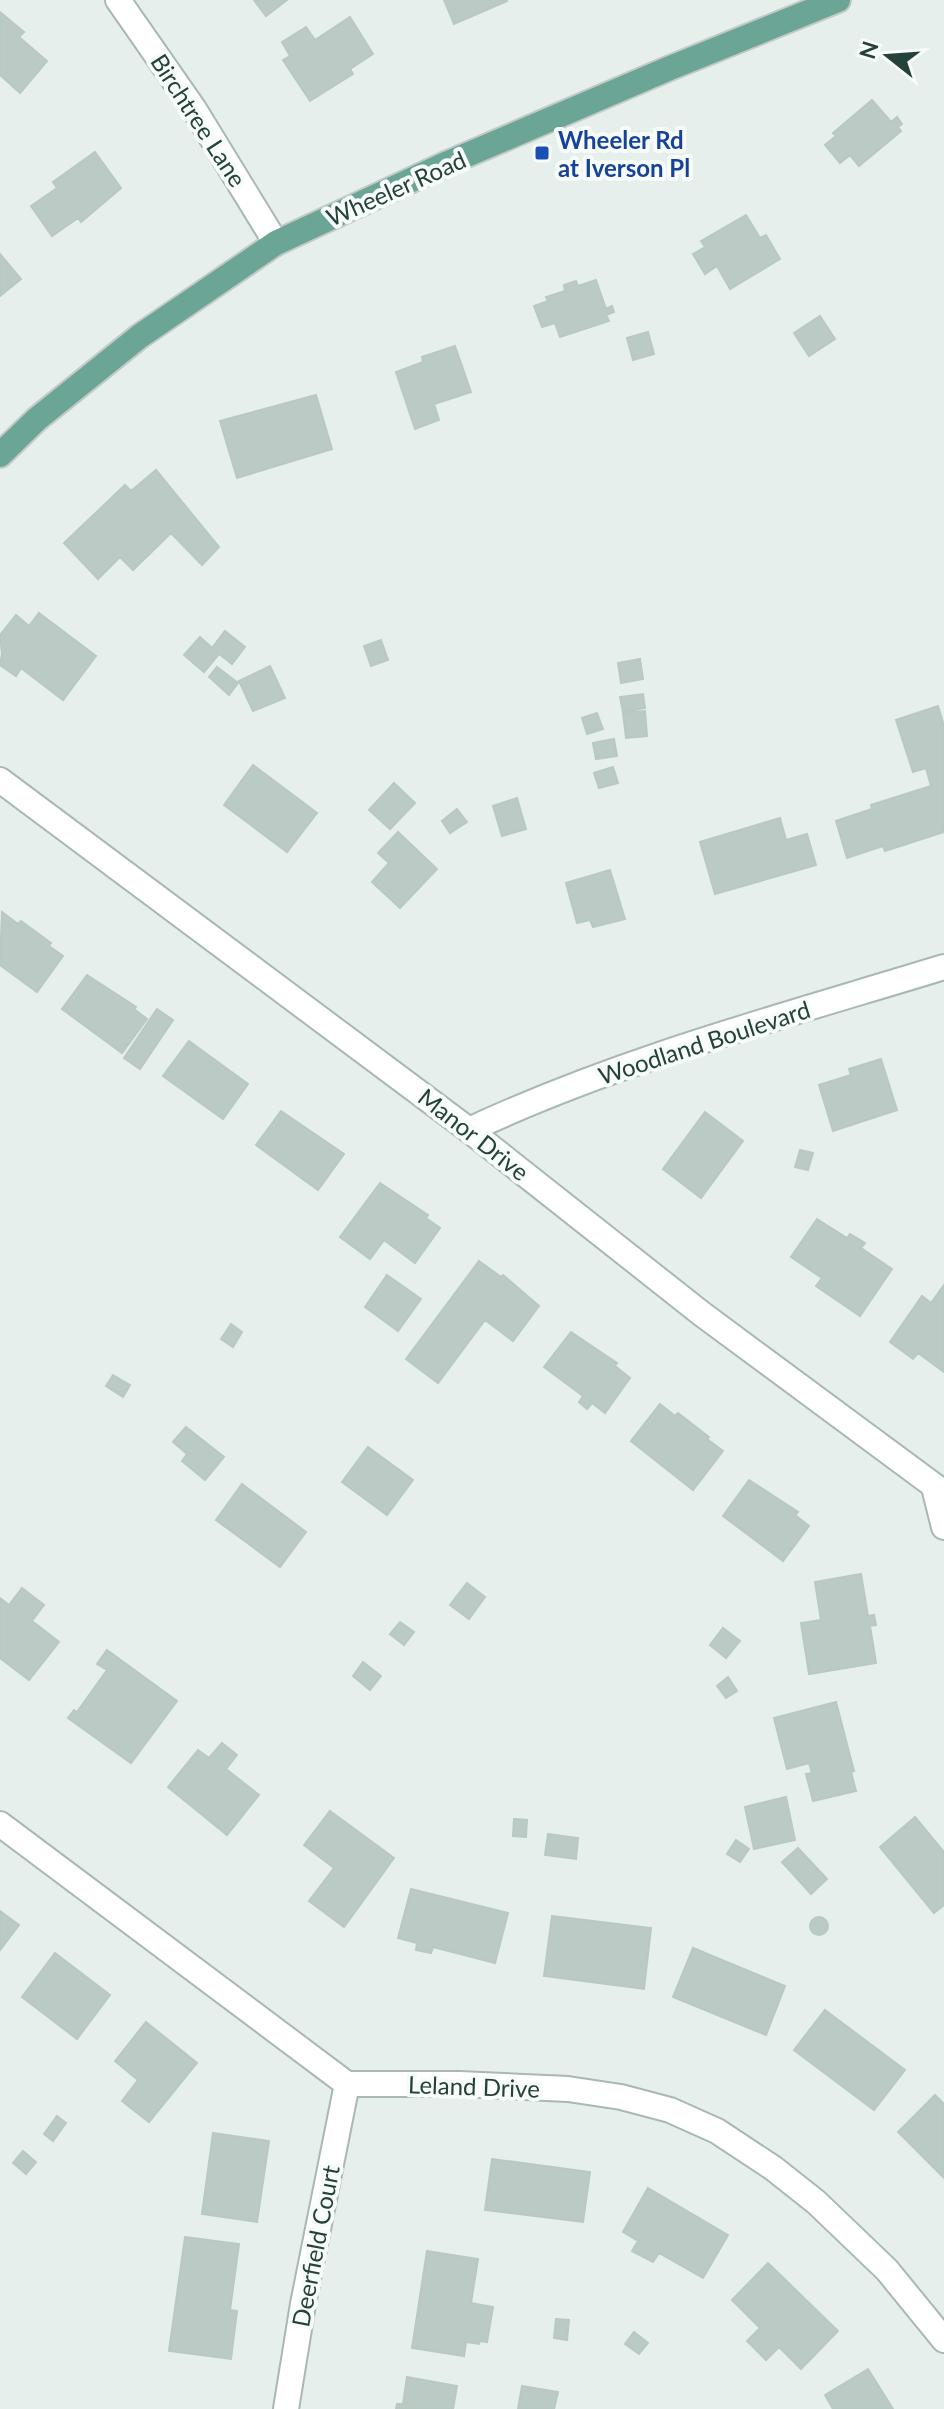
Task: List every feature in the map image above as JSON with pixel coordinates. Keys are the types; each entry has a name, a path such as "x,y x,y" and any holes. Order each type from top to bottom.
{"main road":[{"name":"Wheeler Road","path":"0,455 37,419 140,336 276,243 448,163 838,0"}],"street":[{"name":"Birchtree Lane","path":"118,0 194,109 276,243"},
{"name":"Manor Drive","path":"0,780 469,1130 702,1314 939,1490"},
{"name":"Woodland Boulevard","path":"469,1130 536,1098 652,1056 944,967"},
{"path":"939,1490 944,1527"},
{"path":"0,1824 347,2084"},
{"name":"Leland Drive","path":"347,2084 459,2084 568,2089 621,2097 670,2110 717,2131 773,2168 816,2202 887,2270 944,2340"},
{"name":"Deerfield Court","path":"286,2409 303,2304 347,2084"}],"building":[{"path":"254,0 287,0 266,16"},
{"path":"444,0 507,0 507,1 454,24"},
{"path":"0,12 24,32 19,37 47,61 20,93 0,75"},
{"path":"350,17 373,54 350,69 353,74 310,101 283,60 290,56 282,42 306,27 315,40"},
{"path":"872,100 891,122 897,117 902,124 898,127 901,131 859,166 850,155 840,163 825,145 836,136 833,133"},
{"path":"95,152 121,188 81,222 78,218 52,236 31,206 57,188 53,182"},
{"path":"746,215 760,238 766,235 780,259 730,289 717,266 705,274 693,254 705,247 701,241"},
{"path":"0,254 21,279 0,296"},
{"path":"596,280 606,309 612,306 614,312 606,315 609,321 560,337 555,323 542,327 534,306 548,301 546,297 565,291 564,285 576,281 578,286"},
{"path":"820,316 835,339 809,356 794,333"},
{"path":"648,332 654,354 633,360 627,338"},
{"path":"455,346 471,392 434,404 439,420 415,429 396,372 423,362 422,357"},
{"path":"316,395 332,449 237,478 220,421"},
{"path":"156,470 219,547 202,565 171,533 133,570 120,557 98,579 64,543 125,485 131,491"},
{"path":"39,613 96,656 63,700 21,668 16,676 0,665 0,635 16,615 29,626"},
{"path":"225,631 245,647 232,664 212,648"},
{"path":"200,637 219,654 204,672 184,655"},
{"path":"381,640 388,660 371,666 364,646"},
{"path":"640,659 643,679 621,683 618,663"},
{"path":"270,666 285,698 253,711 239,681"},
{"path":"217,667 238,683 229,695 209,677"},
{"path":"643,694 645,708 623,712 620,697"},
{"path":"938,706 944,726 944,832 885,851 883,846 847,858 836,821 872,809 871,805 931,786 926,768 913,772 896,720"},
{"path":"645,711 647,736 626,738 623,713"},
{"path":"597,713 603,729 587,734 582,718"},
{"path":"614,739 617,756 596,759 593,743"},
{"path":"253,765 317,813 287,852 224,805"},
{"path":"613,767 618,783 599,788 594,773"},
{"path":"394,783 415,803 390,829 369,810"},
{"path":"517,798 526,829 502,836 493,806"},
{"path":"457,809 467,822 450,833 442,821"},
{"path":"780,818 786,840 807,834 816,865 715,894 700,842"},
{"path":"398,832 437,869 400,908 372,882 389,863 378,853"},
{"path":"610,870 625,919 593,927 590,920 577,923 566,883"},
{"path":"2,912 18,924 21,921 63,956 37,992 0,965"},
{"path":"87,975 136,1007 134,1009 147,1019 122,1053 62,1009"},
{"path":"157,1009 173,1020 140,1069 124,1058"},
{"path":"189,1041 248,1084 223,1119 163,1076"},
{"path":"881,1059 897,1110 833,1131 819,1085 851,1075 849,1069"},
{"path":"281,1111 344,1154 318,1190 256,1145"},
{"path":"705,1112 743,1141 701,1198 663,1169"},
{"path":"800,1150 813,1153 808,1170 795,1167"},
{"path":"380,1183 428,1215 426,1218 440,1228 415,1263 384,1240 370,1259 340,1237"},
{"path":"817,1219 847,1238 850,1234 865,1243 861,1248 892,1269 860,1316 816,1286 822,1278 791,1257"},
{"path":"479,1261 501,1277 503,1275 539,1306 513,1341 485,1320 438,1383 406,1359"},
{"path":"387,1275 421,1299 398,1331 365,1307"},
{"path":"944,1285 944,1372 918,1353 913,1359 890,1342 922,1296 931,1303"},
{"path":"231,1324 242,1332 233,1347 221,1339"},
{"path":"571,1332 617,1363 615,1366 630,1378 605,1413 592,1403 587,1409 579,1402 583,1396 544,1367"},
{"path":"113,1375 130,1385 123,1397 106,1386"},
{"path":"660,1404 675,1416 678,1413 723,1451 693,1490 631,1441"},
{"path":"186,1427 224,1457 205,1480 182,1461 187,1454 173,1442"},
{"path":"368,1447 413,1480 387,1515 342,1482"},
{"path":"749,1480 798,1512 795,1515 809,1526 783,1561 723,1516"},
{"path":"242,1484 306,1532 280,1567 216,1520"},
{"path":"861,1574 868,1616 874,1615 876,1625 870,1626 876,1663 809,1674 801,1623 821,1620 815,1582"},
{"path":"467,1583 485,1597 469,1619 450,1605"},
{"path":"22,1588 44,1605 32,1621 59,1642 29,1680 0,1658 0,1598 9,1605"},
{"path":"400,1622 414,1632 404,1645 390,1634"},
{"path":"723,1628 740,1641 726,1658 710,1645"},
{"path":"107,1650 177,1701 131,1763 68,1718 74,1710 77,1712 107,1670 97,1664"},
{"path":"363,1662 381,1676 370,1690 353,1676"},
{"path":"728,1677 737,1691 726,1698 717,1686"},
{"path":"836,1702 854,1771 851,1772 856,1791 813,1801 806,1774 812,1773 809,1763 787,1769 774,1718"},
{"path":"222,1743 237,1755 226,1769 259,1795 227,1835 168,1787 198,1750 209,1758"},
{"path":"786,1797 795,1840 754,1849 745,1807"},
{"path":"330,1811 394,1858 344,1927 309,1901 334,1868 304,1845"},
{"path":"915,1817 944,1852 944,1905 934,1913 880,1847"},
{"path":"514,1819 527,1820 526,1837 513,1836"},
{"path":"548,1834 578,1838 576,1859 545,1855"},
{"path":"736,1840 749,1849 740,1862 727,1854"},
{"path":"798,1848 827,1879 811,1894 782,1862"},
{"path":"411,1889 508,1913 495,1963 433,1947 431,1953 416,1950 417,1943 398,1938"},
{"path":"0,1911 19,1925 0,1950"},
{"path":"552,1916 651,1928 644,1989 544,1976"},
{"path":"815,1917 823,1917 828,1926 826,1933 815,1935 810,1930 810,1922"},
{"path":"693,1948 785,1986 766,2035 673,1997"},
{"path":"55,1953 110,1995 77,2039 22,1997"},
{"path":"825,2010 905,2070 874,2110 794,2050"},
{"path":"146,2022 197,2063 149,2122 122,2101 138,2080 115,2061"},
{"path":"935,2095 944,2104 944,2178 898,2132"},
{"path":"57,2116 66,2123 53,2141 44,2134"},
{"path":"213,2133 269,2141 257,2222 202,2214"},
{"path":"23,2151 36,2162 26,2174 13,2163"},
{"path":"492,2159 590,2172 583,2222 485,2210"},
{"path":"648,2188 728,2235 703,2278 659,2253 653,2262 632,2251 638,2241 623,2232"},
{"path":"185,2237 239,2244 230,2310 237,2311 231,2359 169,2351"},
{"path":"427,2251 478,2259 471,2303 493,2307 487,2342 466,2342 464,2356 412,2348"},
{"path":"768,2263 838,2331 801,2369 779,2347 766,2360 747,2341 760,2328 732,2300"},
{"path":"556,2319 569,2320 567,2340 554,2338"},
{"path":"634,2332 648,2343 639,2354 625,2344"},
{"path":"868,2369 893,2409 833,2409 825,2395"},
{"path":"407,2377 457,2386 453,2409 396,2409 397,2404 403,2404"},
{"path":"522,2386 558,2392 554,2409 518,2409"}],"place":[{"name":"Wheeler Rd at Iverson Pl","path":"542,153"}]}
